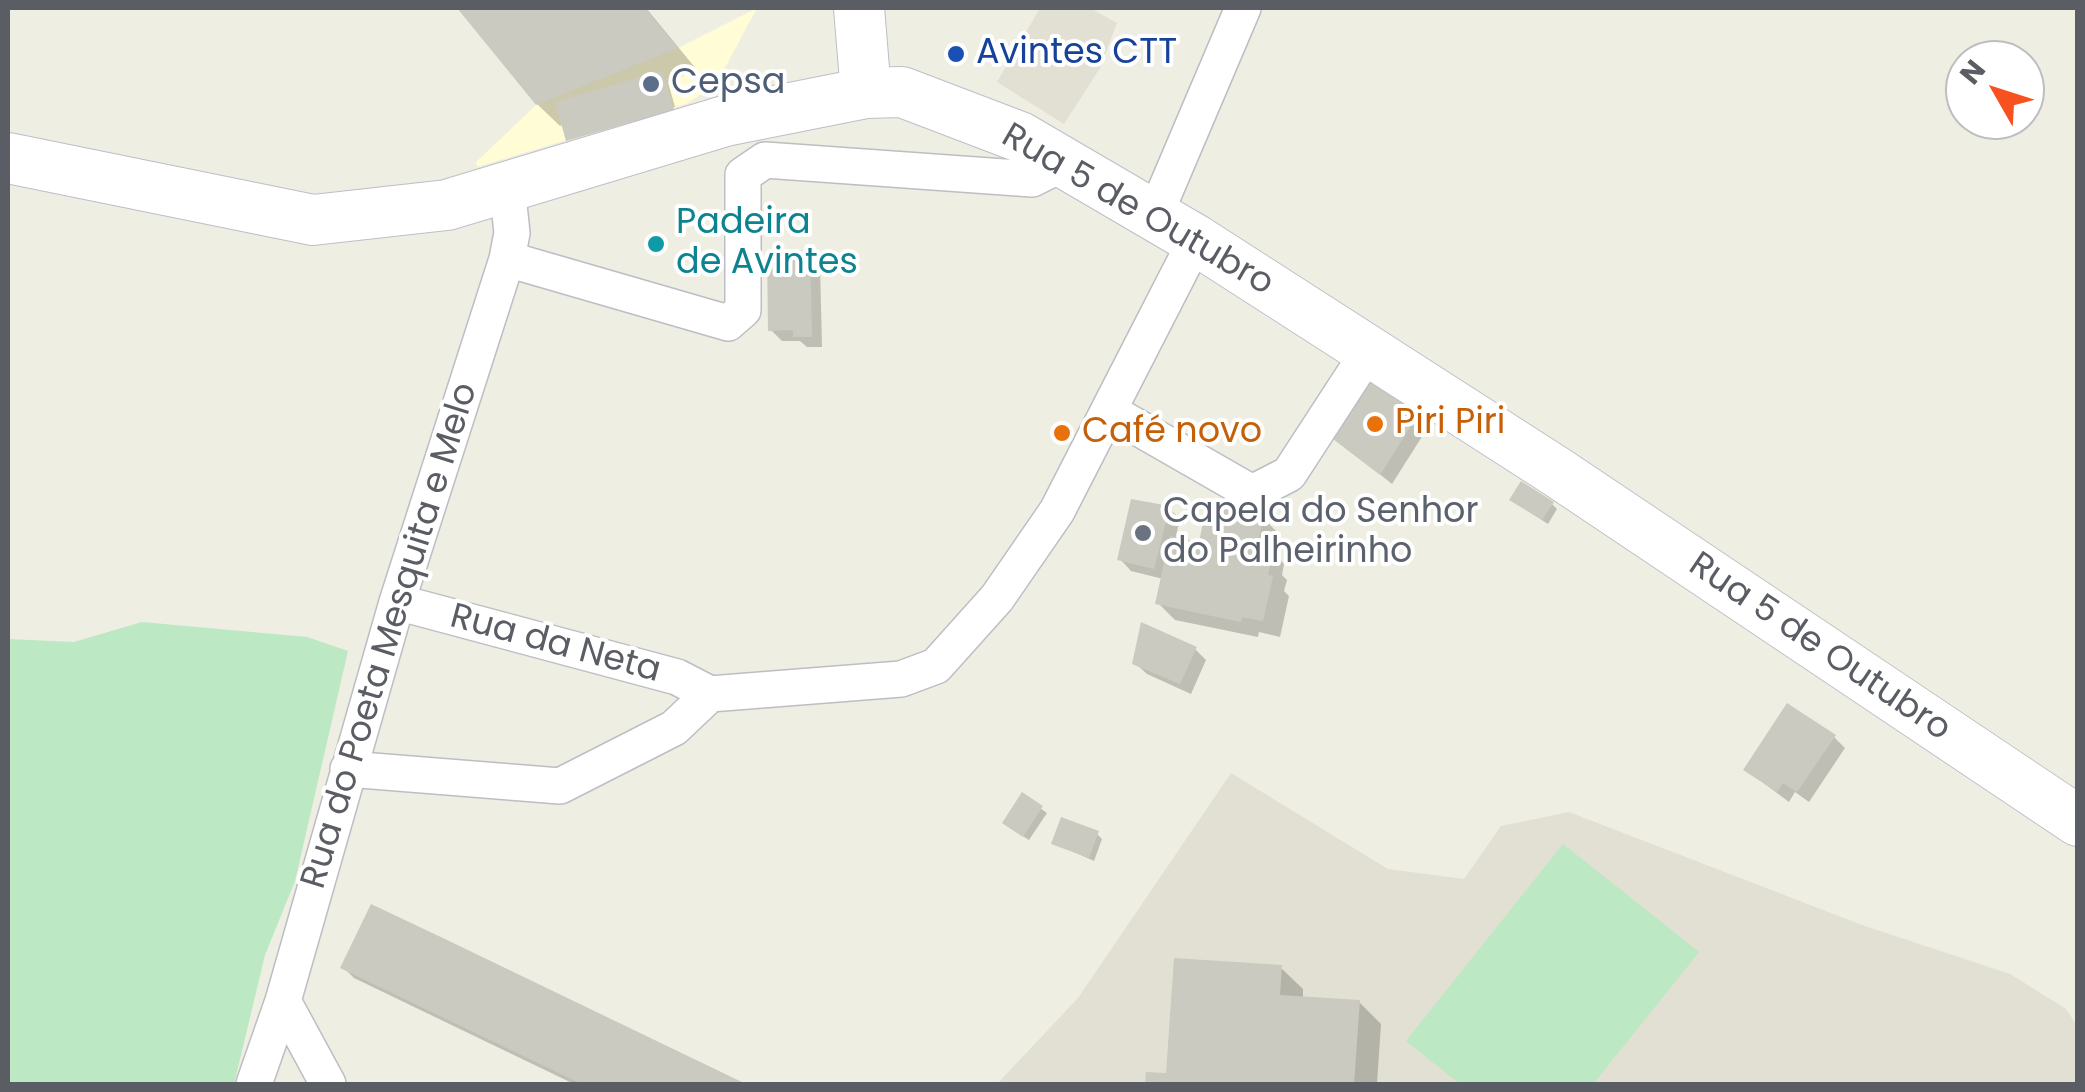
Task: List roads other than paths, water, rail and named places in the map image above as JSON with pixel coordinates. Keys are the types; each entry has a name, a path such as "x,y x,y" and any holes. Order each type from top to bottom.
{"street":[{"path":"858,8 866,92"},
{"path":"348,769 560,786 674,728 710,694 901,679 936,666 997,598 1058,511 1109,411 1175,228 1243,8"},
{"name":"Rua 5 de Outubro","path":"8,158 313,220 447,204 725,120 866,92 902,92 1020,137 1175,228 1574,483 2078,820"},
{"path":"507,259 728,323 743,310 743,175 765,160 1032,179 1064,163"},
{"name":"Rua do Poeta Mesquita e Melo","path":"254,1084 283,1001 397,602 507,259 512,233 507,186"},
{"path":"1109,411 1252,493 1289,474 1369,351"},
{"name":"Rua da Neta","path":"397,602 677,678 710,694"},
{"path":"283,1001 328,1084"}],"place":[{"name":"Avintes CTT","path":"956,54"},
{"name":"Cepsa","path":"651,84"},
{"name":"Padeira de Avintes","path":"656,244"},
{"name":"Piri Piri","path":"1375,424"},
{"name":"Café novo","path":"1062,433"},
{"name":"Capela do Senhor do Palheirinho","path":"1143,533"}]}
